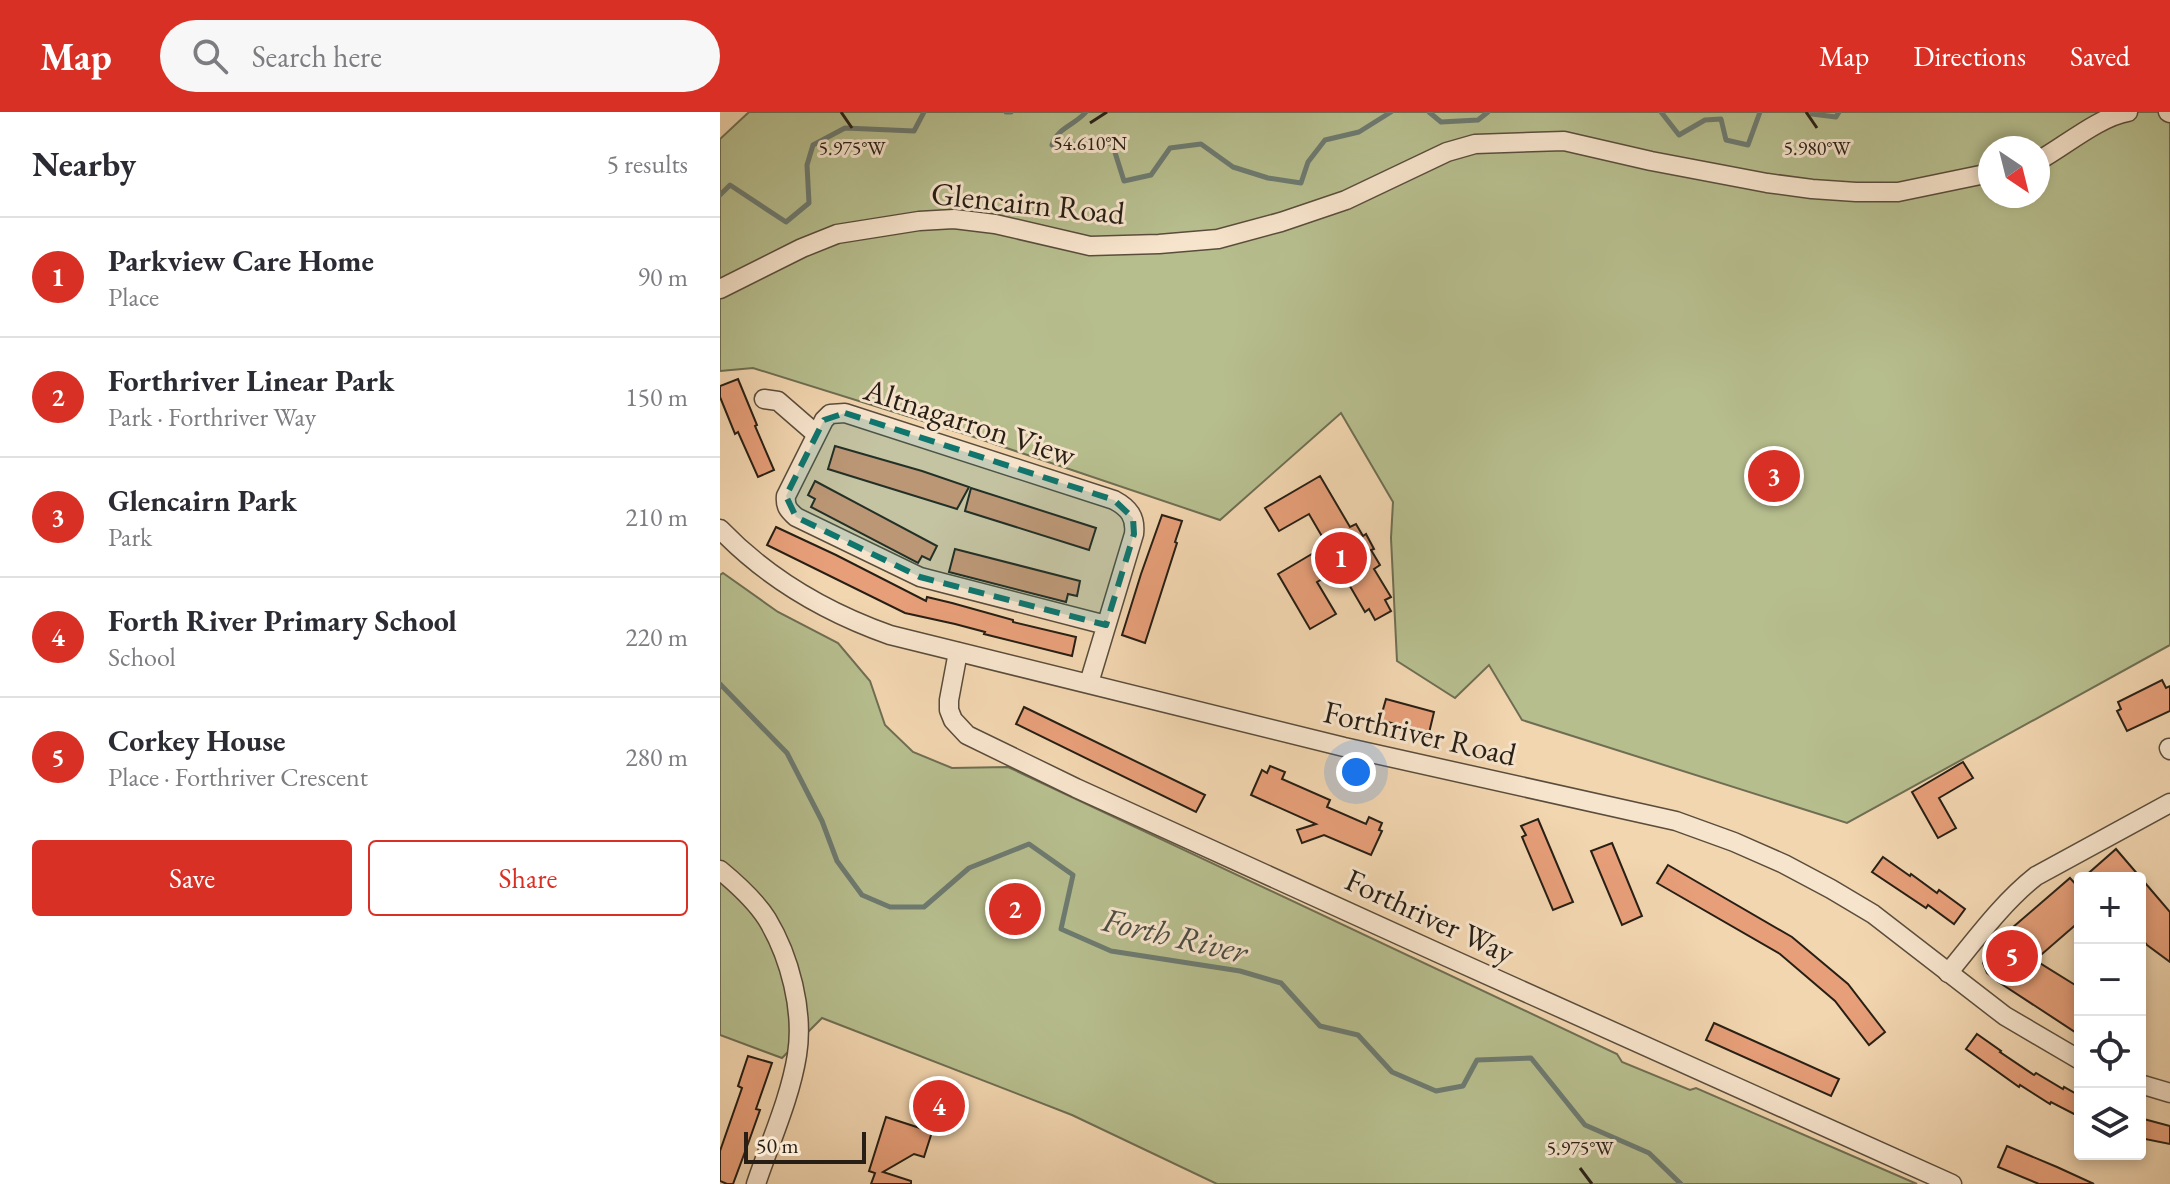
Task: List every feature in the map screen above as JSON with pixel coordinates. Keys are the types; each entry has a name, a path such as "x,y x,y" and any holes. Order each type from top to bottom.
{"street":[{"path":"2050,154 2101,121 2128,112"},
{"name":"Glencairn Road","path":"720,289 837,234 919,221 954,219 995,224 1090,246 1218,239 1346,200 1447,152 1475,144 1564,141 1767,183 1856,192 1898,192 1978,175"},
{"path":"764,399 778,401 816,434 786,496 789,511 920,577 1106,625 1089,683"},
{"name":"Altnagarron View","path":"816,434 830,414 845,413 1114,500 1129,510 1135,525 1106,625"},
{"name":"Forthriver Road","path":"720,529 742,552 807,599 866,627 1344,747 1676,821 1741,844 1831,889 1873,914 2005,1016 2074,1056"},
{"name":"Forthriver Way","path":"958,652 949,710 959,728 967,735 1076,788 1952,1184"},
{"path":"1948,973 2018,890 2036,876 2170,803"},
{"path":"720,870 766,918 779,943 799,1007 797,1055 786,1099 756,1184"},
{"path":"2146,1086 2170,1093"}],"highlighted area":[{"path":"845,413 1114,500 1133,518 1134,534 1106,625 920,577 796,517 786,496 824,420"}],"green space":[{"path":"749,112 2170,112 2170,645 1847,823 1522,720 1489,665 1455,698 1397,661 1391,538 1393,502 1341,413 1220,520 974,437 753,368 720,371 720,139"},
{"path":"723,573 778,612 838,643 870,681 885,725 913,752 952,768 1008,767 1617,1054 1622,1062 1690,1090 1696,1088 1917,1184 1217,1184 1072,1115 822,1018 782,1058 720,1035 720,575"}],"building":[{"path":"738,379 774,470 758,477 720,397 720,386"},
{"path":"835,446 969,487 957,509 828,469"},
{"path":"1320,476 1350,527 1356,524 1374,549 1371,550 1380,565 1374,569 1391,597 1385,600 1391,611 1375,620 1369,609 1365,612 1340,569 1317,582 1336,614 1310,629 1278,574 1327,545 1309,514 1279,531 1265,508"},
{"path":"815,481 937,546 930,560 922,556 918,563 811,507 815,499 808,495"},
{"path":"971,488 1096,528 1089,550 965,511"},
{"path":"1162,515 1182,521 1145,643 1122,635"},
{"path":"776,527 926,601 927,597 952,603 1076,637 1072,656 905,613 767,545"},
{"path":"955,549 1080,581 1077,596 1068,594 1066,602 949,572"},
{"path":"2162,680 2166,688 2170,686 2170,711 2127,731 2117,711 2121,709 2118,702"},
{"path":"1386,699 1434,712 1429,733 1380,720"},
{"path":"1024,707 1205,795 1196,812 1016,724"},
{"path":"1963,762 1973,778 1939,798 1956,828 1938,838 1912,792"},
{"path":"1270,766 1285,772 1282,779 1330,800 1327,807 1366,824 1369,817 1382,823 1379,830 1382,831 1371,855 1324,835 1302,843 1297,830 1316,824 1251,795 1262,770 1267,773"},
{"path":"1538,819 1573,902 1553,910 1522,837 1526,835 1521,826"},
{"path":"1612,843 1642,916 1622,925 1591,851"},
{"path":"2116,849 2136,872 2090,872"},
{"path":"1883,857 1965,909 1954,924 1872,872"},
{"path":"1668,865 1792,937 1848,984 1885,1032 1869,1045 1835,1001 1780,954 1657,883"},
{"path":"2070,878 2074,882 2074,926 2035,960 2074,984 2074,1031 1987,973 1983,963 1986,952"},
{"path":"2146,884 2170,912 2170,962 2147,945"},
{"path":"1714,1023 1839,1079 1831,1096 1706,1040"},
{"path":"1977,1034 2034,1075 2036,1073 2074,1093 2074,1114 2019,1087 1966,1049"},
{"path":"748,1056 772,1063 749,1141 733,1184 727,1184 720,1181 720,1151 742,1088 738,1086"},
{"path":"886,1117 932,1132 924,1157 914,1154 883,1172 911,1181 911,1184 871,1184 875,1173 869,1171"},
{"path":"2146,1120 2170,1126 2170,1144 2146,1139"},
{"path":"2007,1146 2094,1184 2039,1184 1998,1167"}],"waterway":[{"path":"720,195 730,185 786,222 809,203 807,165 813,145 845,128 914,131 924,112"},
{"path":"1006,112 1011,112"},
{"path":"1086,112 1058,134 1052,145 1112,143 1124,181 1151,175 1170,148 1201,144 1233,167 1268,178 1301,183 1308,162 1325,140 1359,132 1391,112"},
{"path":"1429,112 1441,122 1478,120 1488,112"},
{"path":"1661,112 1679,135 1705,120 1721,119 1726,140 1748,145 1760,112"},
{"path":"1812,112 1836,117 1839,112"},
{"name":"Forth River","path":"720,684 787,753 822,821 837,861 862,895 890,907 924,907 969,868 1029,844 1073,875 1061,929 1111,951 1240,971 1281,983 1320,1026 1358,1035 1392,1072 1436,1091 1463,1086 1477,1060 1531,1058 1585,1125 1649,1153 1681,1184"}],"place":[{"name":"Glencairn Park","path":"1774,476"},
{"name":"Parkview Care Home","path":"1341,558"},
{"name":"Forthriver Linear Park","path":"1015,909"},
{"name":"Corkey House","path":"2012,956"},
{"name":"Forth River Primary School","path":"939,1106"}]}
